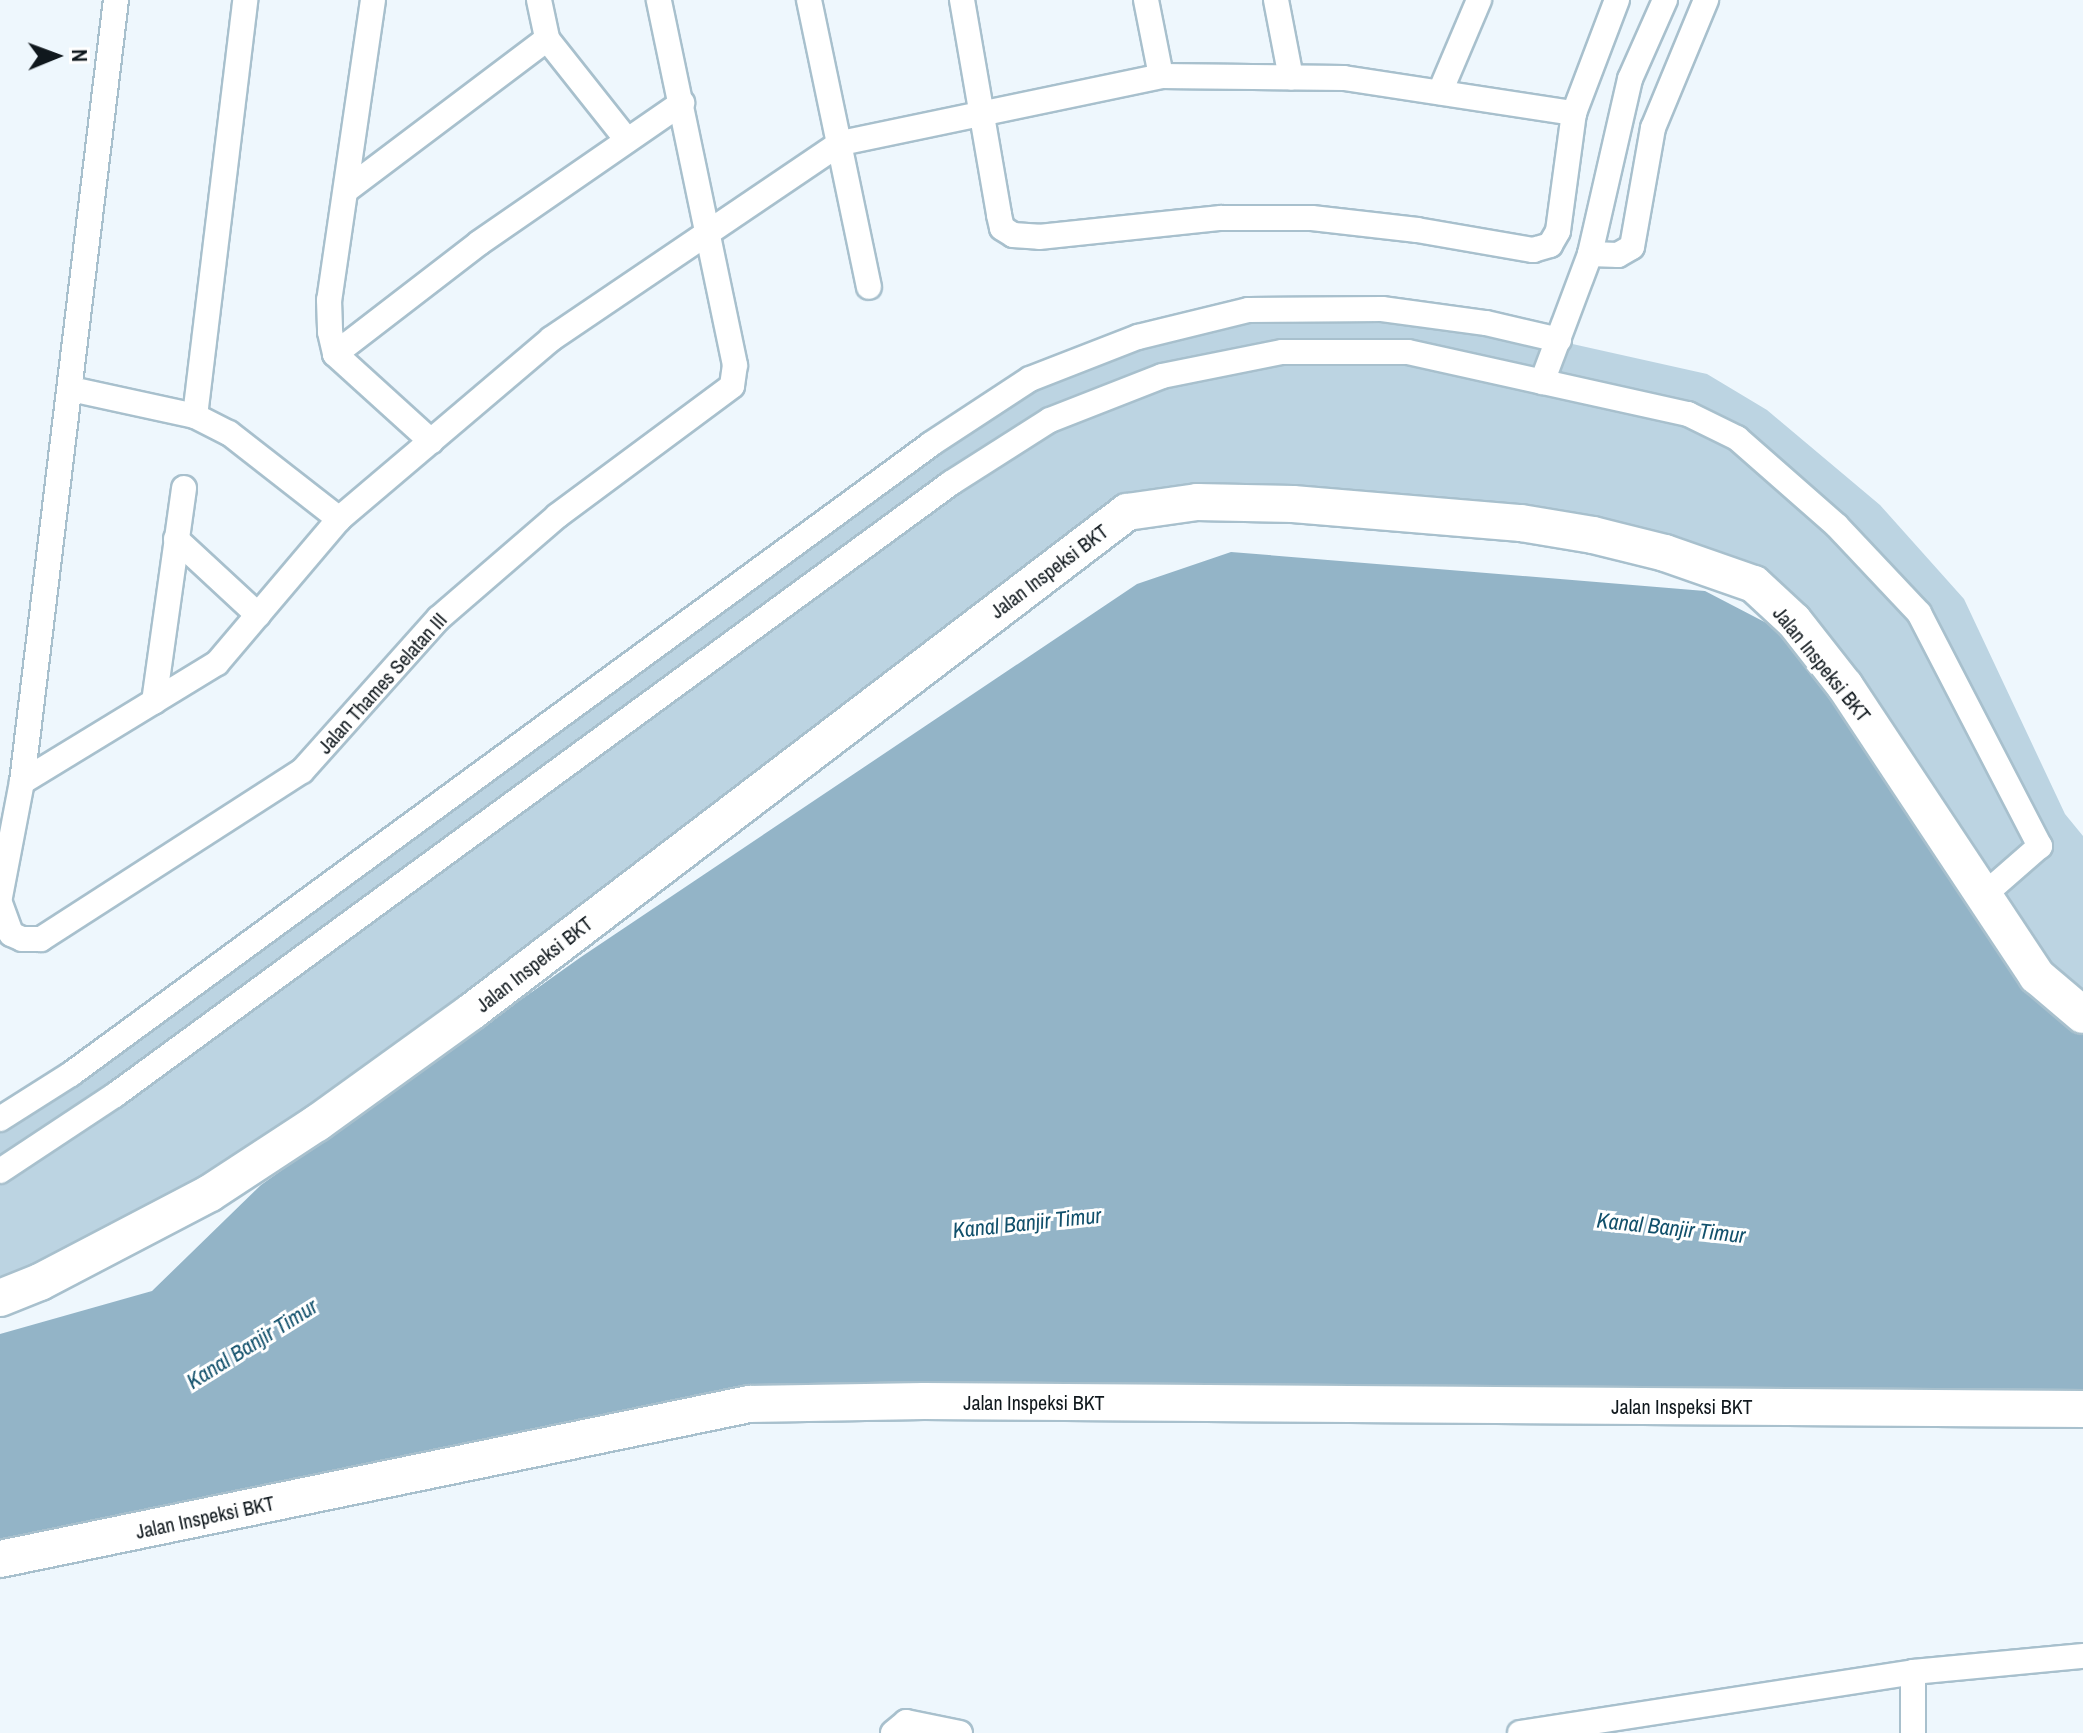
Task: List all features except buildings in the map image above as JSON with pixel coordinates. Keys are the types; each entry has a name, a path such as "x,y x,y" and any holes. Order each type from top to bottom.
{"street":[{"path":"0,900 22,782 116,0"},
{"path":"195,416 245,0"},
{"path":"539,0 547,39 627,140"},
{"path":"659,0 708,233"},
{"path":"809,0 869,287"},
{"path":"962,0 984,113 999,215 1002,228 1013,235 1039,237 1221,218 1312,218 1417,230 1533,250 1550,245 1558,231 1574,113 1617,0"},
{"path":"1146,0 1161,76"},
{"path":"1276,0 1291,78"},
{"path":"1440,92 1479,0"},
{"path":"1542,382 1590,254 1630,79 1665,0"},
{"path":"1590,254 1618,255 1632,247 1653,128 1706,0"},
{"path":"378,4 329,300 330,332 335,354 431,441"},
{"path":"348,189 547,39"},
{"path":"22,782 217,663 339,519 551,339 841,143 1161,76 1344,78 1574,113"},
{"path":"335,354 479,243 682,103"},
{"name":"Jalan Thames Selatan III","path":"0,900 11,934 22,939 41,939 302,771 439,618 557,516 732,386 735,365 708,233"},
{"path":"0,1119 71,1074 931,444 1030,379 1138,337 1248,310 1382,309 1486,323 1559,340"},
{"path":"0,1171 128,1086 951,483 1050,420 1162,376 1282,352 1408,352 1688,414 1737,438 1837,526 1919,613 2040,846 1985,894"},
{"path":"71,389 195,416 229,433 339,519"},
{"path":"154,702 184,488"},
{"name":"Jalan Inspeksi BKT","path":"0,1298 40,1282 210,1193 317,1123 471,1012 1127,512 1197,502 1293,504 1521,523 1593,535 1665,553 1754,584 1794,621 1845,686 2037,976 2083,1015"},
{"path":"176,539 258,615"},
{"name":"Jalan Inspeksi BKT","path":"0,1559 749,1404 940,1401 2083,1409"},
{"path":"1520,1733 1657,1722 1913,1672 2083,1656"},
{"path":"1913,1672 1913,1733"},
{"path":"893,1733 906,1722 960,1733"}],"shaded area":[{"path":"1382,309 1559,341 1707,374 1767,410 1880,505 1964,599 2065,814 2083,836 2083,1015 1754,584 1496,521 1127,512 210,1193 0,1298 0,1119 1030,379 1248,310"}],"water":[{"name":"Kanal Banjir Timur","path":"1231,552 1705,591 1778,629 2083,1015 2083,1395 769,1396 0,1555 0,1334 152,1291 261,1185 581,957 1137,584"}]}
